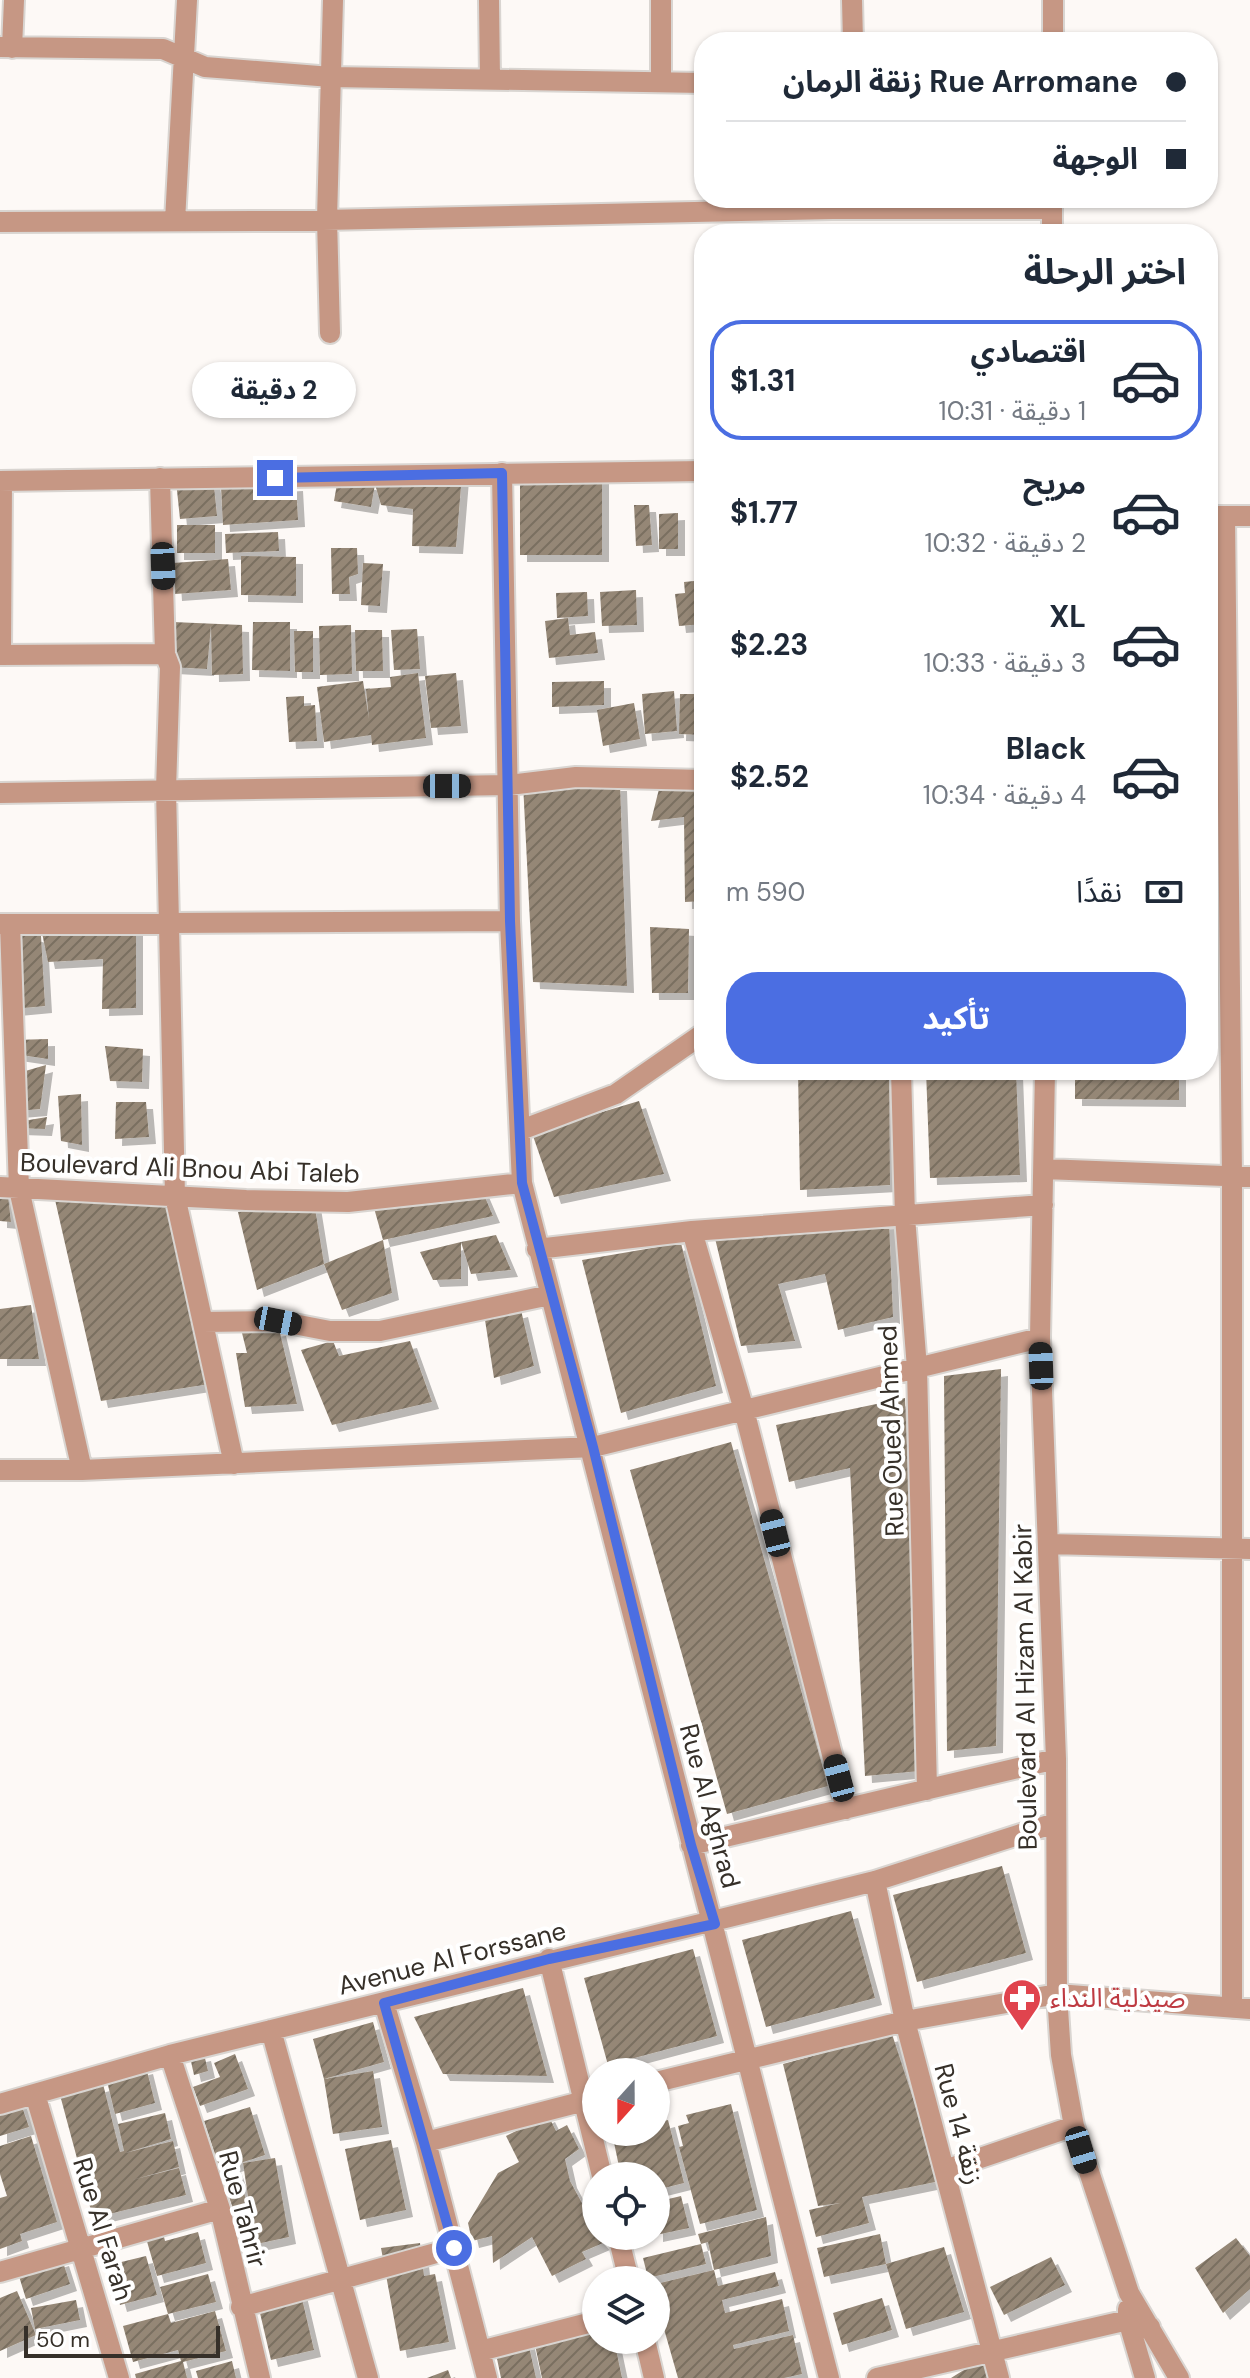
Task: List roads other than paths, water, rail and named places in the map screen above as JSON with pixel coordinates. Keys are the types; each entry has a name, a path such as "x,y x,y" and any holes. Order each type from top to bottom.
{"street":[{"path":"14,0 6,48 163,49 205,67 331,77 694,83"},
{"path":"175,221 187,0"},
{"path":"330,333 327,219 333,0"},
{"path":"489,0 490,79"},
{"path":"661,0 661,82"},
{"path":"852,0 853,32"},
{"path":"1053,0 1053,32"},
{"path":"0,222 876,208"},
{"path":"165,654 1,655 1,481 160,478 176,481 694,471"},
{"name":"Rue Al Aghrad","path":"502,473 510,921 522,1183 537,1249 593,1447 691,1845 715,1924 829,2378"},
{"path":"160,478 165,654 170,667 166,789 175,1196 234,1464"},
{"path":"1218,516 1250,516"},
{"path":"670,2078 905,2021 1057,1994 1241,2009 1241,1176 1218,569"},
{"path":"0,793 509,785 576,777 694,780"},
{"path":"82,1470 9,1188 5,924 510,921"},
{"path":"521,1130 616,1094 694,1040"},
{"name":"Rue Oued Ahmed","path":"901,1080 905,1217 917,1368 927,1790"},
{"name":"Boulevard Al Hizam Al Kabir","path":"1045,1080 1040,1338 1056,1759 1057,1994 1061,2055 1074,2126 1129,2293 1179,2378"},
{"path":"1044,1169 1241,1176"},
{"name":"Boulevard Ali Bnou Abi Taleb","path":"9,1188 348,1202 522,1183"},
{"path":"537,1249 692,1231 1043,1205"},
{"path":"692,1231 744,1410 846,1809"},
{"path":"203,1322 278,1321 330,1331 380,1331 550,1295"},
{"path":"0,1470 82,1470 593,1447 1040,1338"},
{"path":"1048,1544 1241,1549"},
{"path":"691,1845 1056,1759"},
{"name":"Avenue Al Forssane","path":"0,2104 170,2055 549,1959 715,1924 875,1881 1055,1823"},
{"name":"Rue 14 زنقة","path":"875,1881 905,2021 999,2378"},
{"path":"549,1959 582,2075"},
{"path":"384,2003 426,2142 487,2378"},
{"path":"271,2030 343,2279 368,2378"},
{"name":"Rue Tahrir","path":"170,2055 220,2209 260,2378"},
{"name":"Rue Al Farah","path":"35,2094 119,2378"},
{"path":"426,2142 582,2102"},
{"path":"945,2170 1074,2126"},
{"path":"0,2272 220,2209"},
{"path":"241,2307 454,2248"},
{"name":"Boulevard Al Hizam Al Kabir","path":"1129,2293 1128,2320 1145,2378"},
{"path":"877,2378 1128,2320 1150,2327"},
{"path":"480,2351 582,2325"},
{"path":"648,2354 654,2378"}],"place":[{"name":"صيدلية النداء","path":"1022,2032"}]}
